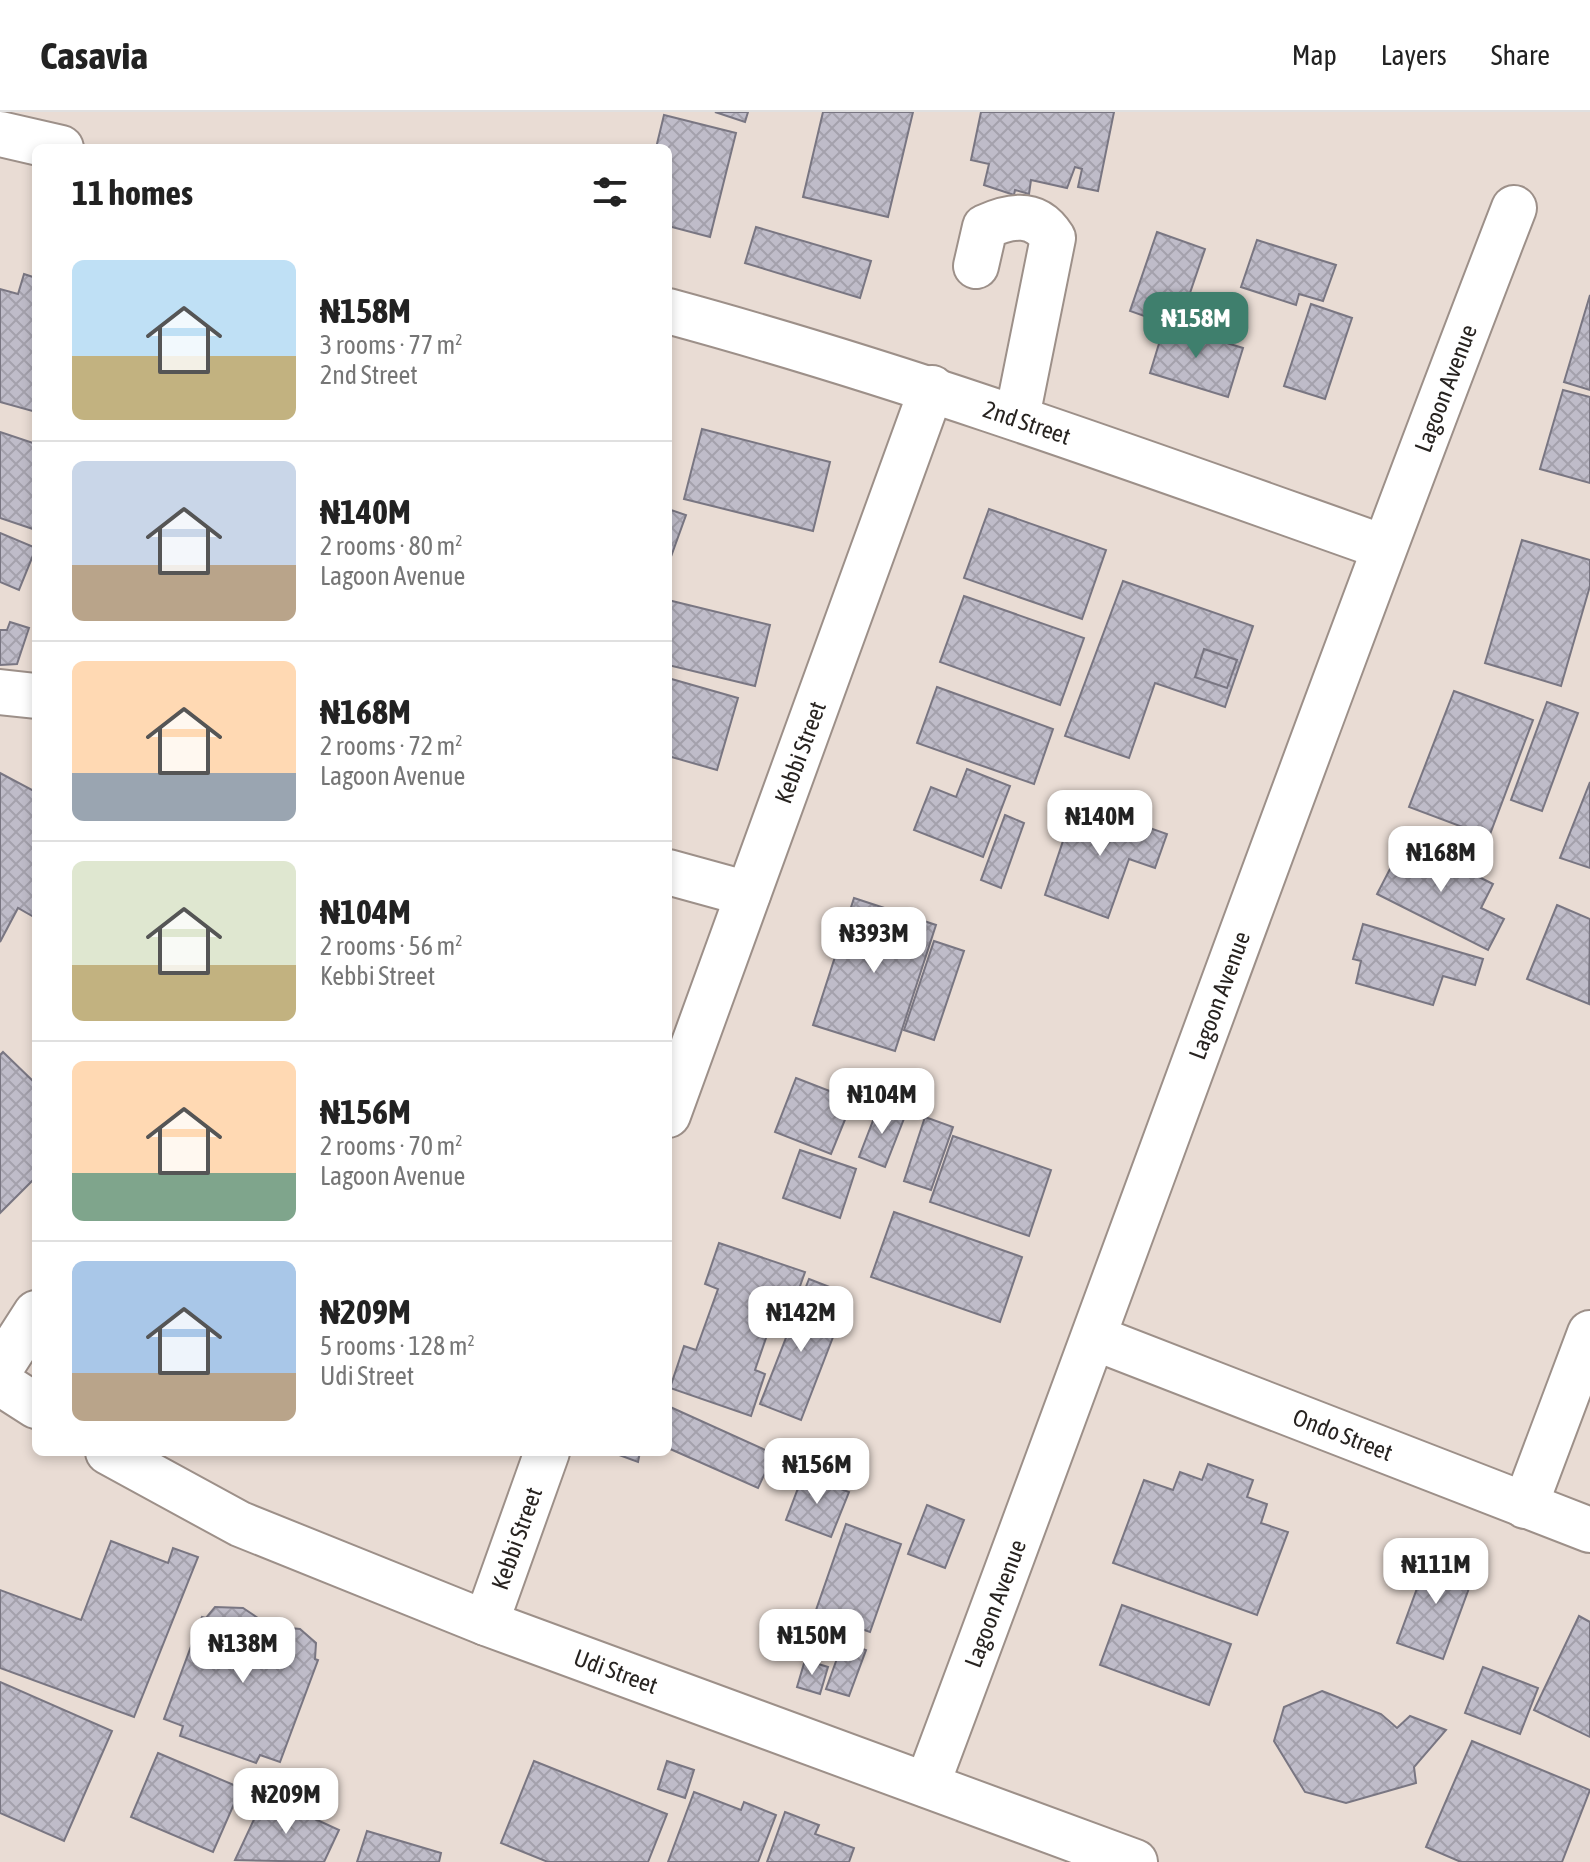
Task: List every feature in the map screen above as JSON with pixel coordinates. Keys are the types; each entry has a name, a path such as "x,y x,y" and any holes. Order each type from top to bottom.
{"street":[{"path":"0,134 44,144"},
{"name":"Lagoon Avenue","path":"927,1785 1095,1338 1383,547 1514,208"},
{"path":"976,266 985,227 1009,216 1036,222 1047,228 1053,238 1017,417"},
{"name":"2nd Street","path":"672,312 815,351 932,388 1383,547"},
{"name":"Kebbi Street","path":"672,1104 932,388"},
{"path":"0,692 32,696"},
{"path":"672,873 748,894"},
{"path":"0,1369 32,1319"},
{"path":"1525,1506 1590,1333"},
{"name":"Ondo Street","path":"1095,1338 1590,1530"},
{"path":"0,1383 32,1403"},
{"name":"Udi Street","path":"115,1456 240,1524 486,1623 1135,1862"},
{"name":"Kebbi Street","path":"486,1623 546,1456"}],"building":[{"path":"715,112 748,112 745,122"},
{"path":"823,112 913,112 888,217 803,197"},
{"path":"981,112 1114,112 1098,191 1078,187 1082,169 1075,167 1067,188 1031,180 1029,194 1015,190 1014,195 984,185 989,164 971,160"},
{"path":"664,115 736,133 710,237 672,227 672,144 657,144"},
{"path":"756,227 871,261 860,298 745,263"},
{"path":"1157,232 1205,249 1178,328 1130,311"},
{"path":"1257,240 1336,265 1323,301 1299,294 1296,305 1241,287"},
{"path":"24,274 32,277 32,411 0,402 0,289 18,294"},
{"path":"1590,295 1590,390 1564,382"},
{"path":"1311,304 1352,318 1325,399 1284,386"},
{"path":"1165,324 1243,348 1228,397 1150,373"},
{"path":"1563,390 1590,397 1590,483 1540,469"},
{"path":"702,429 830,462 813,531 684,499"},
{"path":"0,432 32,443 32,529 0,518"},
{"path":"989,509 1106,550 1082,619 964,578"},
{"path":"672,510 686,515 672,554"},
{"path":"0,533 32,546 32,558 19,590 0,582"},
{"path":"1522,540 1590,560 1590,586 1561,686 1485,663"},
{"path":"1123,581 1253,626 1225,707 1155,683 1129,758 1065,736"},
{"path":"964,596 1084,638 1060,705 940,662"},
{"path":"672,601 770,625 755,686 672,666"},
{"path":"10,622 29,628 17,664 0,665 0,630 7,630"},
{"path":"1204,649 1237,660 1227,688 1195,677"},
{"path":"672,679 738,698 717,770 672,757"},
{"path":"937,687 1053,729 1034,784 917,743"},
{"path":"1454,691 1533,720 1489,837 1409,807"},
{"path":"1547,702 1578,713 1542,811 1511,800"},
{"path":"967,769 1010,786 983,857 914,830 931,787 956,797"},
{"path":"0,773 32,790 32,916 18,908 0,942"},
{"path":"1590,782 1590,868 1560,858"},
{"path":"1076,802 1167,834 1155,868 1129,859 1108,918 1045,895"},
{"path":"1005,815 1024,823 1001,888 981,880"},
{"path":"1405,840 1493,884 1481,908 1504,919 1488,950 1377,894"},
{"path":"854,898 936,925 895,1051 813,1025"},
{"path":"1557,905 1590,919 1589,1004 1527,979"},
{"path":"1363,924 1483,959 1475,985 1443,976 1433,1005 1356,983 1361,961 1353,959"},
{"path":"934,941 964,951 934,1040 904,1030"},
{"path":"3,1052 32,1080 32,1181 0,1213 0,1055"},
{"path":"796,1078 853,1100 831,1154 775,1132"},
{"path":"879,1105 905,1116 885,1167 859,1157"},
{"path":"925,1117 953,1127 931,1190 904,1181"},
{"path":"953,1136 1051,1170 1029,1236 930,1202"},
{"path":"800,1150 856,1169 840,1218 783,1198"},
{"path":"894,1212 1022,1257 1000,1322 871,1277"},
{"path":"719,1243 805,1272 790,1314 776,1309 755,1370 765,1374 751,1416 672,1389 684,1346 696,1350 718,1289 705,1284"},
{"path":"809,1279 835,1289 821,1332 833,1337 801,1420 760,1404"},
{"path":"672,1408 774,1454 758,1488 672,1450"},
{"path":"622,1456 639,1456 638,1462"},
{"path":"1208,1464 1253,1480 1247,1497 1267,1504 1261,1523 1288,1532 1257,1615 1113,1563 1144,1480 1173,1490 1180,1472 1202,1480"},
{"path":"803,1475 849,1492 831,1537 786,1520"},
{"path":"927,1505 964,1520 945,1568 908,1554"},
{"path":"846,1524 901,1544 870,1632 815,1613"},
{"path":"111,1541 168,1563 173,1548 198,1557 134,1717 0,1668 0,1590 81,1620"},
{"path":"1430,1553 1476,1569 1443,1659 1397,1643"},
{"path":"1122,1605 1231,1644 1209,1705 1100,1665"},
{"path":"215,1607 243,1608 270,1626 300,1629 316,1643 315,1659 318,1660 280,1762 260,1755 256,1763 180,1736 183,1726 164,1719 202,1617 206,1618"},
{"path":"1579,1616 1590,1622 1590,1737 1534,1710"},
{"path":"843,1642 866,1650 849,1696 826,1689"},
{"path":"805,1660 828,1667 820,1694 797,1687"},
{"path":"1483,1667 1538,1688 1520,1734 1465,1713"},
{"path":"0,1682 112,1731 64,1841 0,1813"},
{"path":"1322,1691 1381,1714 1397,1728 1410,1716 1446,1730 1414,1767 1416,1783 1346,1803 1305,1792 1274,1741 1284,1707"},
{"path":"1472,1741 1590,1790 1562,1862 1461,1862 1426,1847"},
{"path":"158,1753 241,1788 213,1852 131,1817"},
{"path":"534,1761 667,1814 648,1862 548,1862 501,1843"},
{"path":"667,1761 694,1770 685,1798 658,1789"},
{"path":"694,1792 741,1810 744,1802 776,1815 758,1862 668,1862"},
{"path":"265,1796 339,1830 324,1862 235,1860"},
{"path":"785,1812 819,1825 815,1834 854,1848 849,1862 767,1862"},
{"path":"367,1831 441,1853 439,1862 357,1862"}]}
